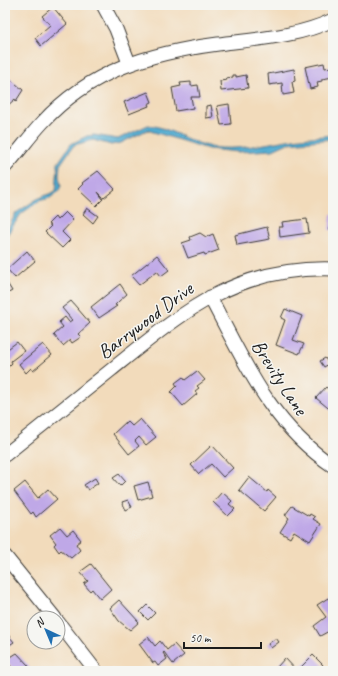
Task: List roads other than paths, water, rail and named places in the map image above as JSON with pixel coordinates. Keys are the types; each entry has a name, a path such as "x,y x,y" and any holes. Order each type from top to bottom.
{"street":[{"path":"103,5 116,29 129,63"},
{"path":"5,167 42,123 67,100 97,78 129,63 178,51 289,34 333,20"},
{"name":"Barrywood Drive","path":"5,455 166,326 210,297 241,283 265,275 304,269 333,269"},
{"name":"Brevity Lane","path":"210,297 262,394 277,415 302,442 333,466"},
{"path":"5,556 49,610"},
{"path":"66,632 96,671"}],"water":[{"path":"148,125 163,128 204,145 221,148 250,146 293,139 333,135 333,139 288,143 273,150 238,152 208,149 147,130 121,143 111,145 93,140 74,145 60,165 59,176 61,186 58,192 50,198 39,201 21,214 5,238 5,234 16,213 37,199 56,191 58,163 71,144 87,136 94,135 118,139"}]}
